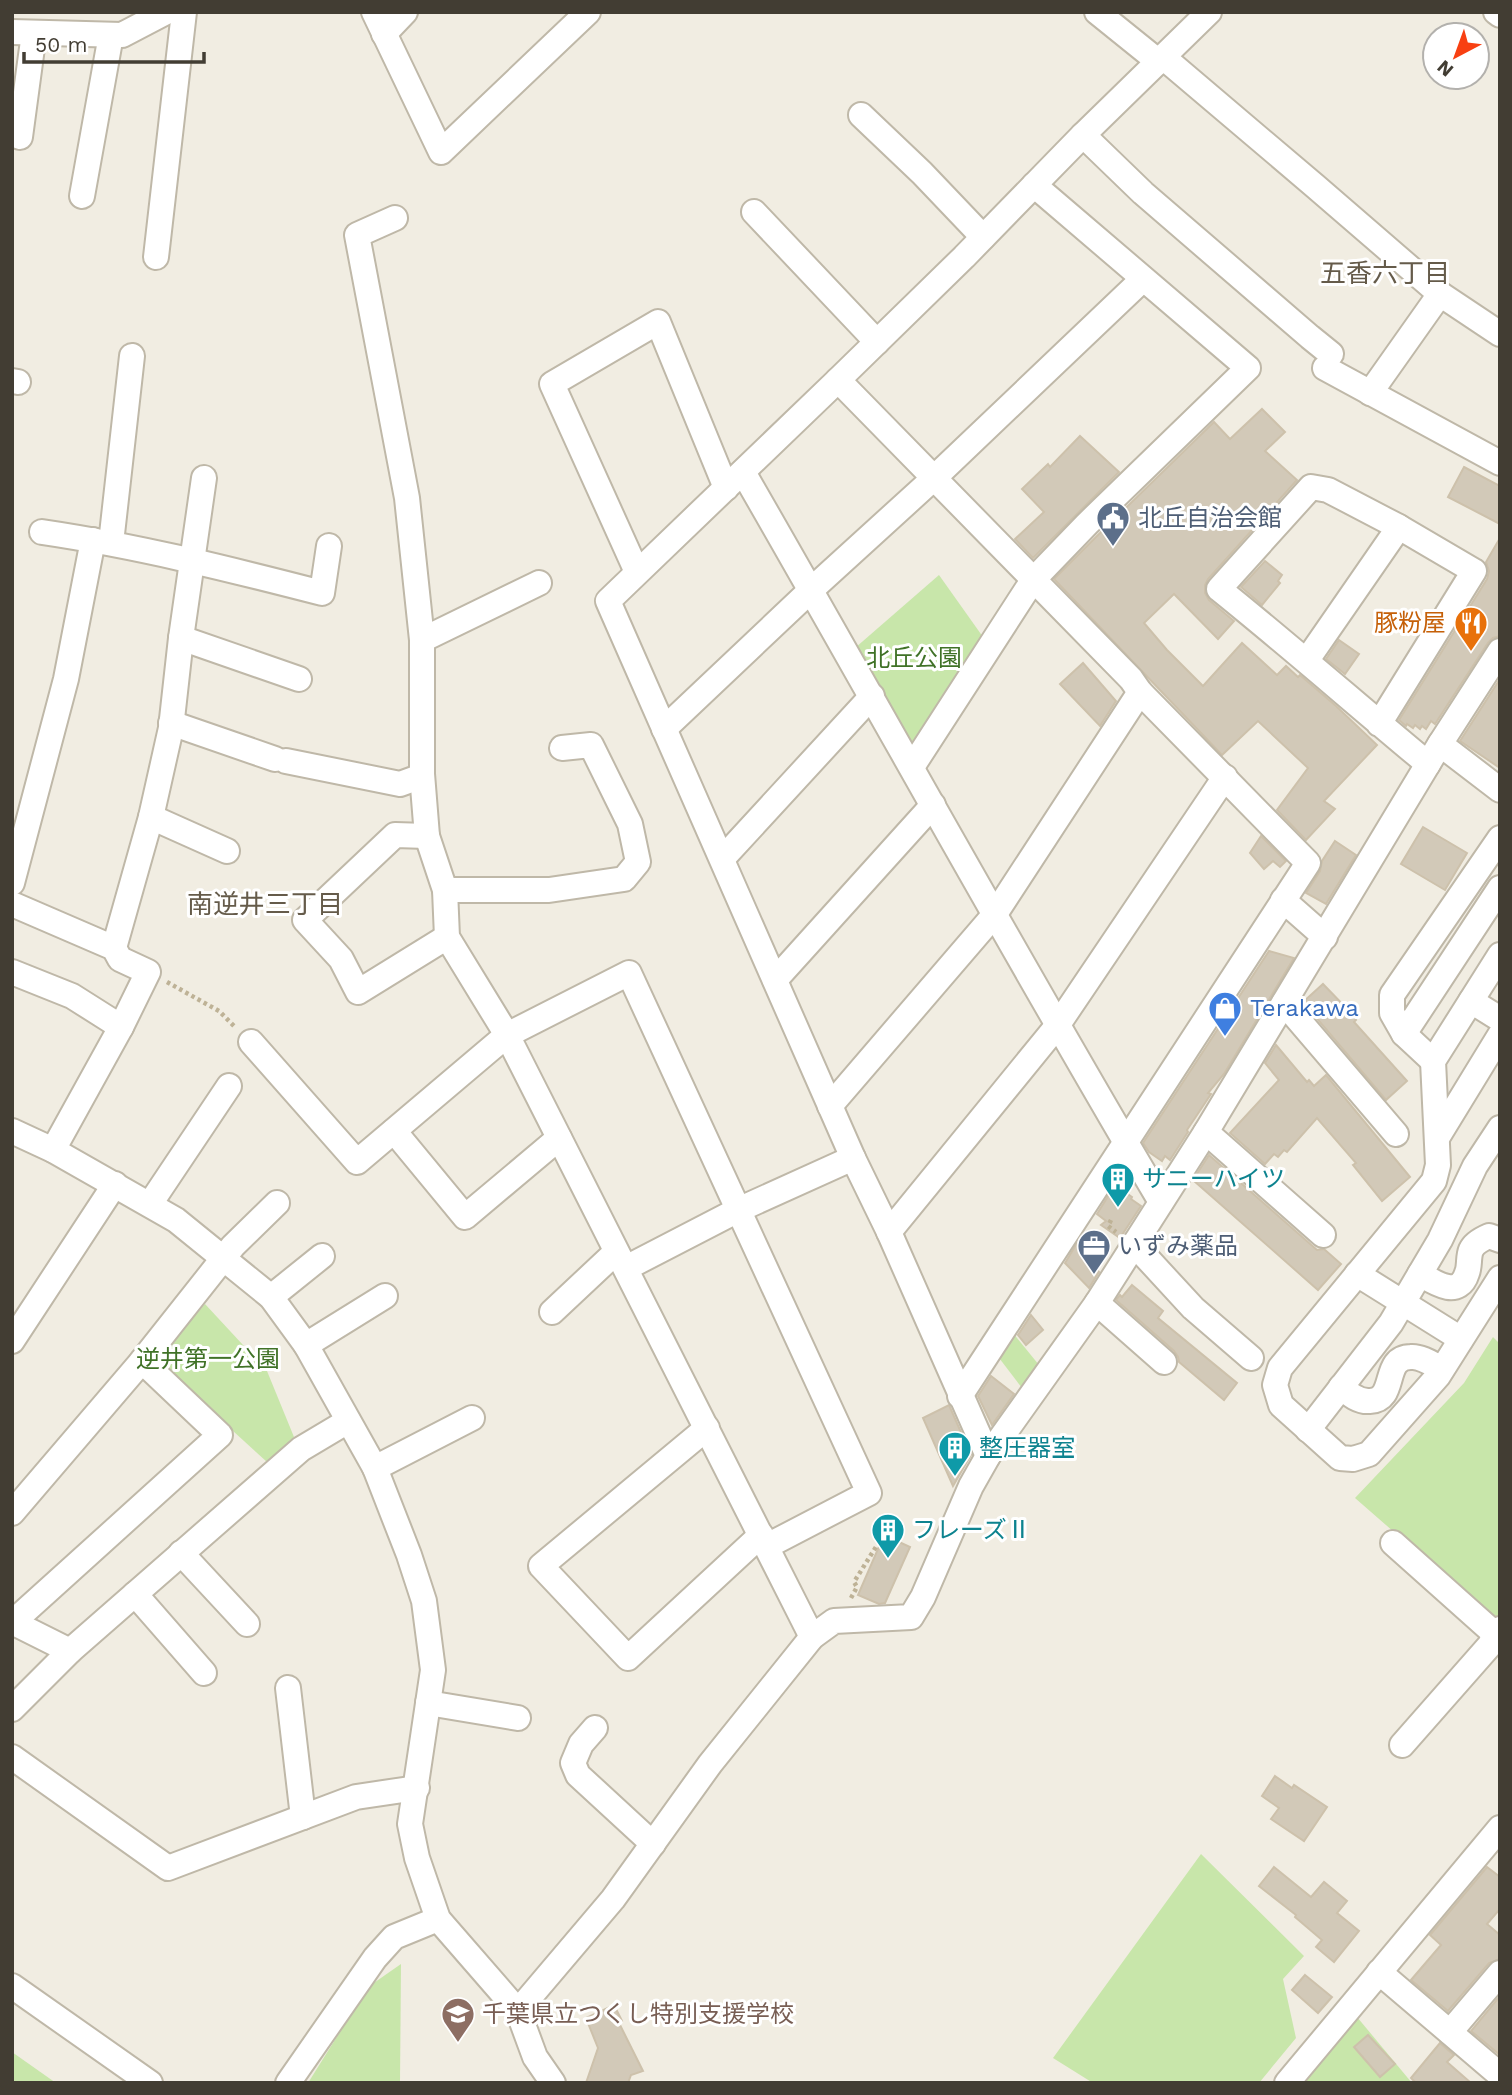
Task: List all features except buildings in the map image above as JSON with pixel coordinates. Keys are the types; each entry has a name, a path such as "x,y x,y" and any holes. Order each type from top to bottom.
{"street":[{"path":"20,137 23,33 122,35 166,12"},
{"path":"156,257 184,12"},
{"path":"405,12 379,23 441,152 588,12"},
{"path":"1097,12 1161,59 1440,294 1500,334"},
{"path":"988,1456 889,1232 853,1158 608,601 877,342 1209,12"},
{"path":"82,196 111,35"},
{"path":"861,115 922,173 983,237"},
{"path":"1083,135 1328,361 1370,393 1500,463"},
{"path":"912,767 1032,580 1248,368 1034,185"},
{"path":"754,212 877,342"},
{"path":"395,218 357,235 407,498 422,640 422,776 427,836 445,890 447,937 508,1035 812,1637"},
{"path":"664,729 1143,279"},
{"path":"1370,393 1440,294"},
{"path":"637,572 552,384 658,322 734,480 811,590 1057,1026 1161,1202"},
{"path":"12,883 102,541 132,356"},
{"path":"838,380 1308,863 960,1396"},
{"path":"114,948 151,817 171,723 204,478"},
{"path":"1379,724 1474,571 1328,490 1311,487 1219,589 1307,660 1379,724 1500,790"},
{"path":"1307,660 1399,527"},
{"path":"42,532 192,559 322,593 329,546"},
{"path":"422,640 539,583"},
{"path":"181,638 299,679"},
{"path":"518,2011 612,1899 710,1764 812,1637 834,1621 911,1617 923,1597 971,1486 988,1456 1097,1303 1206,1132 1434,754 1500,651"},
{"path":"830,1106 995,914 1140,692"},
{"path":"723,858 872,696"},
{"path":"171,723 281,760 400,784 422,776"},
{"path":"445,890 549,890 624,879 638,862 630,824 591,745 562,748"},
{"path":"889,1232 1057,1026 1225,777"},
{"path":"775,980 933,805"},
{"path":"151,817 227,851"},
{"path":"427,836 395,835 305,920 341,959 358,992 447,937"},
{"path":"1433,1061 1404,1034 1392,1013 1392,995 1500,838"},
{"path":"1404,1034 1500,888"},
{"path":"1283,900 1325,937"},
{"path":"12,904 114,948 120,960 148,972 53,1150"},
{"path":"1497,965 1471,1000 1433,1061 1438,1165 1434,1181 1280,1368 1275,1385 1281,1405 1340,1458 1353,1459 1368,1454 1442,1369 1500,1278"},
{"path":"12,972 72,996 121,1027"},
{"path":"251,1042 356,1162 508,1035 629,973 869,1493 764,1540 628,1658 541,1566 707,1428"},
{"path":"1471,1000 1500,1019"},
{"path":"1284,1003 1396,1134"},
{"path":"1437,1138 1500,1035"},
{"path":"150,1204 229,1086"},
{"path":"394,1131 465,1217 559,1138"},
{"path":"12,1132 53,1150 176,1220 271,1297 306,1345 375,1468 424,1601 433,1670 410,1824 417,1858 438,1919 518,2011 535,2057 553,2083"},
{"path":"1206,1132 1323,1235"},
{"path":"1308,1430 1391,1323 1440,1240 1475,1166 1496,1141"},
{"path":"552,1312 621,1260 853,1158"},
{"path":"12,1341 115,1184"},
{"path":"12,1513 142,1361 233,1246 278,1203"},
{"path":"1420,1274 1440,1285 1455,1287 1463,1283 1468,1273 1470,1251 1473,1247 1489,1236 1500,1240"},
{"path":"1134,1244 1193,1308 1251,1358"},
{"path":"271,1297 322,1256"},
{"path":"1357,1274 1461,1339"},
{"path":"306,1345 385,1296"},
{"path":"1097,1303 1164,1362"},
{"path":"1341,1387 1361,1401 1374,1401 1387,1392 1394,1365 1404,1358 1413,1356 1442,1369"},
{"path":"70,1651 13,1622 220,1435 142,1361"},
{"path":"375,1468 472,1418"},
{"path":"12,1709 70,1651 301,1449 348,1422"},
{"path":"1393,1543 1498,1631 1490,1645 1402,1745"},
{"path":"181,1553 247,1624"},
{"path":"135,1594 204,1672"},
{"path":"288,1688 303,1817"},
{"path":"428,1703 518,1718"},
{"path":"595,1728 581,1744 573,1763 578,1776 653,1844"},
{"path":"12,1757 168,1868 356,1797 416,1788"},
{"path":"1287,2083 1500,1828"},
{"path":"288,2083 375,1958 394,1937 438,1919"},
{"path":"1379,1972 1500,2075"},
{"path":"1450,2032 1500,1973"},
{"path":"12,1986 150,2083"}],"path":[{"path":"148,972 219,1012 251,1042"},
{"path":"854,1582 879,1542"},
{"path":"860,1571 867,1574"}],"green space":[{"name":"北丘公園","path":"939,575 983,637 910,748 855,648"},
{"name":"逆井第一公園","path":"205,1304 267,1371 294,1437 267,1462 163,1367 163,1353"},
{"path":"1008,1327 1039,1365 1022,1388 993,1350"},
{"path":"1493,1337 1500,1344 1500,1616 1496,1621 1355,1498 1464,1383"},
{"path":"1201,1854 1304,1956 1283,1979 1296,2038 1259,2083 1093,2083 1053,2058"},
{"path":"401,1964 400,2083 308,2083 368,1987"},
{"path":"1352,2011 1412,2083 1291,2083"},
{"path":"12,2052 56,2083 12,2083"}],"place":[{"name":"北丘自治会館","path":"1113,548"},
{"name":"豚粉屋","path":"1471,653"},
{"name":"Terakawa","path":"1225,1038"},
{"name":"サニーハイツ","path":"1118,1209"},
{"name":"いずみ薬品","path":"1094,1276"},
{"name":"整圧器室","path":"955,1478"},
{"name":"フレーズⅡ","path":"888,1560"},
{"name":"千葉県立つくし特別支援学校","path":"458,2044"}],"district":[{"name":"五香六丁目","path":"1385,273"},
{"name":"南逆井三丁目","path":"265,904"}]}
